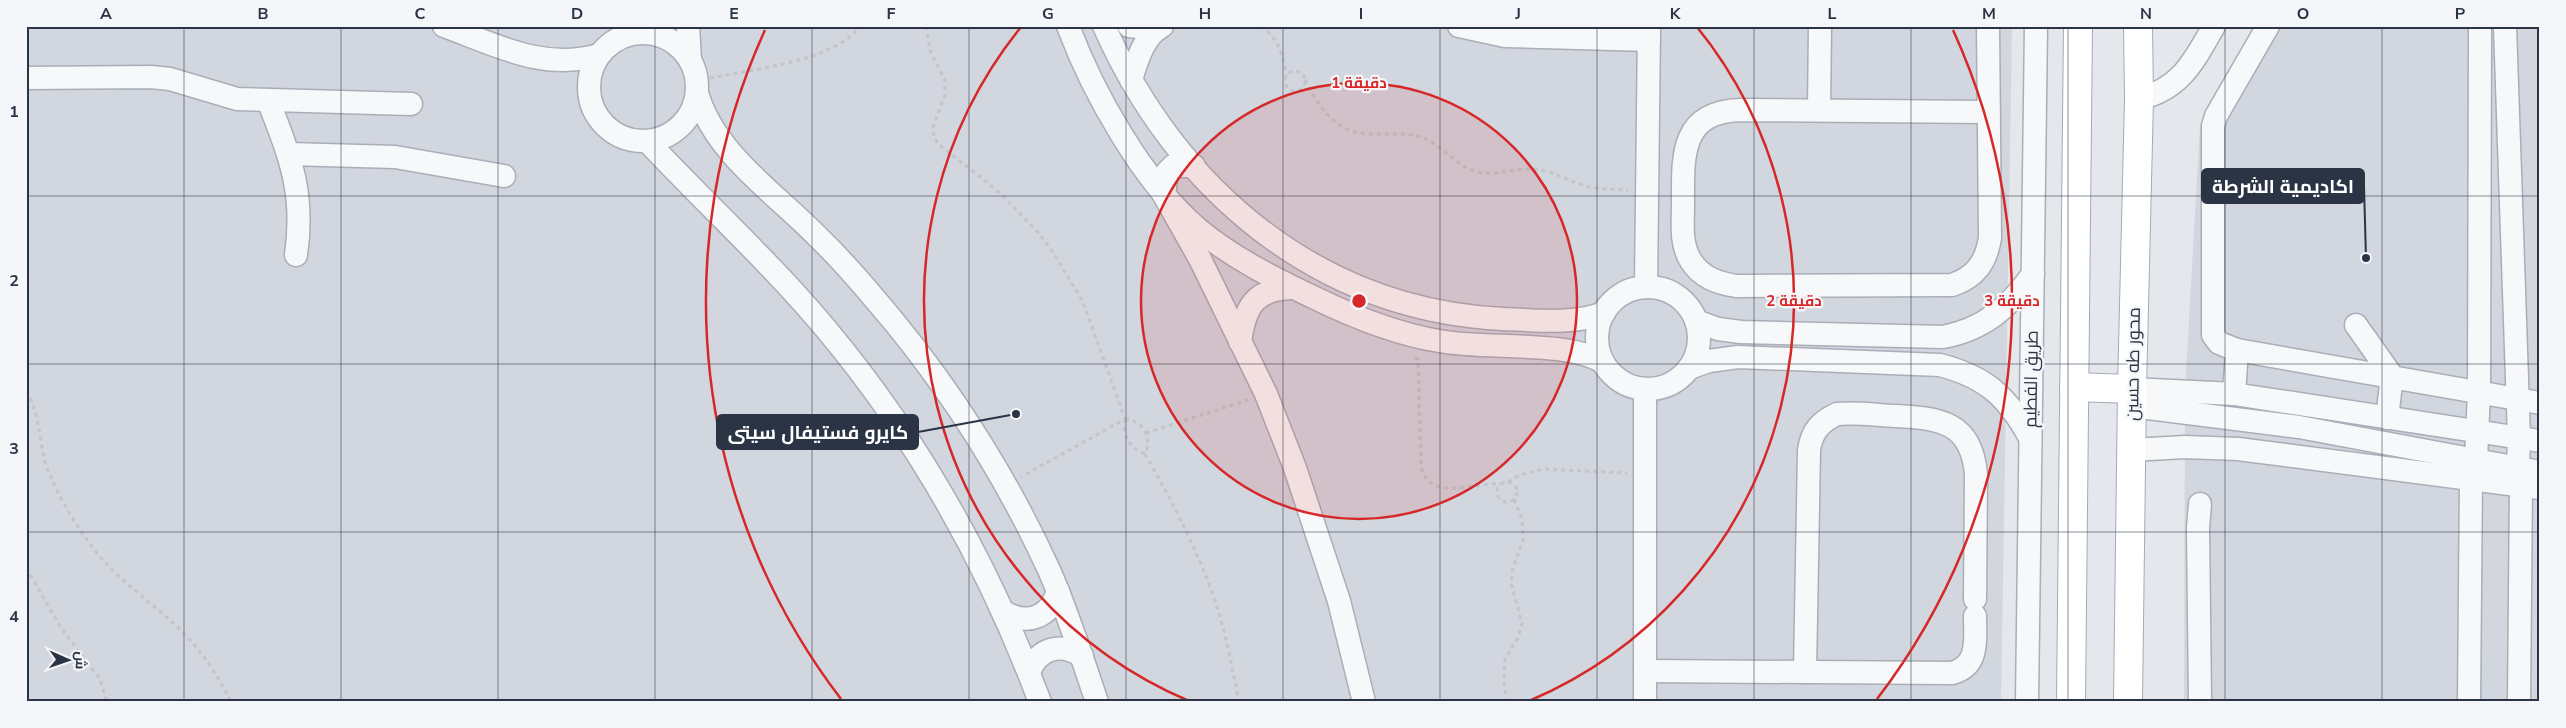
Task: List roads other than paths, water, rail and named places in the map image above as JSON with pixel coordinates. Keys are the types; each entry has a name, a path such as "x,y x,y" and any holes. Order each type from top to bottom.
{"main road":[{"path":"2070,702 2078,26"},
{"name":"محور طه حسين","path":"2128,702 2132,398 2139,99 2138,26"},
{"path":"2074,387 2132,398"}],"street":[{"path":"444,26 498,48 534,58 570,60 599,55"},
{"path":"688,26 695,78 692,111 681,126 666,137 648,142 630,141 614,134 600,122 591,106 588,88 591,71 599,55 620,37 638,30 666,38 682,50 695,78 709,122 730,151 818,236 897,325 966,421 1024,519 1058,591 1097,702"},
{"path":"1068,26 1099,94 1136,156 1164,194 1200,259 1266,394 1318,534 1343,618 1364,702"},
{"path":"1104,26 1131,80 1163,129 1194,166 1229,204 1276,243 1328,274 1384,297 1416,307 1483,318 1581,320 1604,313 1622,295 1646,287 1671,293 1686,304 1696,321 1699,345 1690,368"},
{"path":"1129,26 1160,27"},
{"path":"1459,26 1504,36 1649,33 1646,287"},
{"path":"1819,110 1820,26"},
{"path":"1988,26 1990,238 1988,255 1981,266 1963,282 1938,285 1736,286 1710,279 1690,261 1683,235 1683,156 1688,140 1696,127 1708,116 1724,110 1988,112"},
{"name":"طريق الفطيم","path":"2027,702 2036,26"},
{"path":"2139,99 2153,96 2169,88 2183,76 2214,26"},
{"path":"2268,26 2216,116 2213,126 2211,325 2213,335 2219,343 2237,350 2540,403"},
{"path":"2469,702 2473,469 2478,433 2479,392 2480,26"},
{"path":"2505,26 2516,399 2529,439 2526,480 2530,665 2519,702"},
{"path":"1131,80 1140,55 1160,27"},
{"path":"26,78 151,77 170,80 237,99 410,104"},
{"path":"268,100 289,154 298,194 300,214 296,255"},
{"path":"1136,156 1149,155 1156,151 1161,143 1163,129"},
{"path":"648,142 789,288 859,370 888,408 939,489 1004,612 1040,702"},
{"path":"289,154 395,157 504,176"},
{"path":"1164,194 1167,172 1173,166 1194,166"},
{"path":"1164,194 1198,228 1268,276 1374,324 1413,336 1473,346 1580,353 1603,362 1621,381 1645,389 1670,385 1690,368 1709,361 1728,358 1940,365 1968,374 1993,389 2014,410 2030,438"},
{"path":"1696,321 1718,329 1740,332 1943,337 1974,329 1988,321 2013,301 2033,274"},
{"path":"1240,342 1246,314 1253,302 1264,293 1278,288 1292,288"},
{"path":"1603,362 1598,337 1604,313"},
{"path":"2356,326 2392,376 2387,418"},
{"path":"2234,394 2237,350"},
{"path":"1645,389 1645,702"},
{"path":"2132,398 2234,394 2478,433 2529,439"},
{"path":"2132,398 2239,419 2299,427 2526,480 2540,472"},
{"path":"1645,671 1805,672 1959,672 1970,663 1973,657 1975,607 1975,458 1969,443 1958,430 1944,421 1928,417 1837,414 1826,419 1817,427 1811,438 1809,450 1805,672"},
{"path":"2238,449 2239,419"},
{"path":"2132,450 2185,447 2238,449 2473,469"},
{"path":"2200,504 2200,702"},
{"path":"1004,612 1014,618 1026,619 1037,617 1047,611 1054,602 1058,591"},
{"path":"1029,672 1033,662 1041,654 1051,649 1062,648 1072,650 1082,656"}],"place":[{"name":"اكاديمية الشرطة","path":"2366,258"},
{"name":"كايرو فستيفال سيتى","path":"1016,414"}]}
